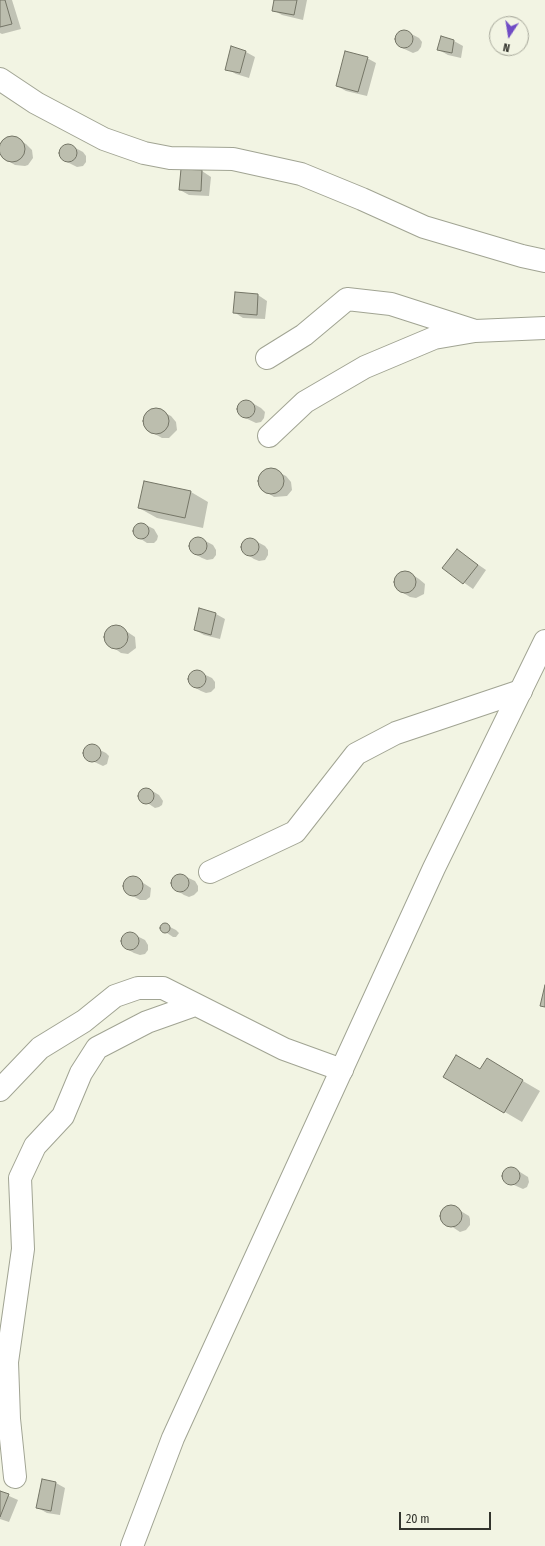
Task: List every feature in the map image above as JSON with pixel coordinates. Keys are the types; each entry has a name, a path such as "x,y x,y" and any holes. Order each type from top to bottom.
{"street":[{"path":"0,79 36,103 90,132 104,139 144,153 170,158 233,159 301,174 424,227 522,256 545,261"},
{"path":"267,358 304,335 347,299 391,304 475,330"},
{"path":"269,436 305,402 366,367 434,338 475,330 545,328"},
{"path":"132,1546 173,1438 434,868 545,641"},
{"path":"210,872 296,832 356,754 396,733 521,691"},
{"path":"0,1090 40,1048 84,1021 115,996 138,988 163,988 284,1049 342,1070"},
{"path":"15,1477 9,1419 7,1362 24,1249 20,1178 36,1146 63,1116 81,1073 97,1048 147,1022 195,1005"}],"building":[{"path":"0,0 5,0 12,24 0,27"},
{"path":"274,0 297,0 294,15 272,11"},
{"path":"400,30 408,30 413,35 411,46 408,48 400,48 395,43 395,35"},
{"path":"441,36 454,40 452,53 437,50"},
{"path":"231,46 246,51 240,73 225,70"},
{"path":"345,51 368,57 358,92 336,86"},
{"path":"12,136 21,140 25,149 21,158 12,162 3,158 -1,149 3,140"},
{"path":"64,144 72,144 77,149 75,160 72,162 64,162 59,157 59,149"},
{"path":"181,169 202,170 201,191 179,190"},
{"path":"235,292 258,294 257,315 233,313"},
{"path":"242,400 250,400 255,405 253,416 250,418 242,418 237,413 237,405"},
{"path":"156,408 165,412 169,421 165,430 156,434 147,430 143,421 147,412"},
{"path":"271,468 280,472 284,481 280,490 271,494 262,490 258,481 262,472"},
{"path":"144,481 191,491 185,518 138,508"},
{"path":"138,523 144,523 149,528 147,537 144,539 138,539 133,534 133,528"},
{"path":"194,537 202,537 207,542 205,553 202,555 194,555 189,550 189,542"},
{"path":"246,538 254,538 259,543 257,554 254,556 246,556 241,551 241,543"},
{"path":"457,549 478,565 463,584 442,568"},
{"path":"405,571 413,574 416,582 413,590 405,593 397,590 394,582 397,574"},
{"path":"199,608 216,613 211,635 194,630"},
{"path":"116,625 121,626 127,632 127,642 121,648 116,649 111,648 105,642 104,637 105,632 111,626"},
{"path":"193,670 201,670 206,675 204,686 201,688 193,688 188,683 188,675"},
{"path":"92,744 98,747 101,753 98,759 92,762 86,759 83,753 86,747"},
{"path":"146,788 152,790 154,796 152,802 146,804 140,802 138,796 140,790"},
{"path":"176,874 184,874 189,879 187,890 184,892 176,892 171,887 171,879"},
{"path":"133,876 140,879 143,886 140,893 133,896 126,893 123,886 126,879"},
{"path":"163,923 167,923 169,924 169,932 163,933 160,930 160,926"},
{"path":"126,932 134,932 139,937 137,948 134,950 126,950 121,945 121,937"},
{"path":"545,985 545,1007 540,1006"},
{"path":"456,1055 480,1069 487,1058 523,1080 504,1113 443,1077"},
{"path":"507,1167 515,1167 520,1172 518,1183 515,1185 507,1185 502,1180 502,1172"},
{"path":"451,1205 459,1208 462,1216 459,1224 451,1227 443,1224 440,1216 443,1208"},
{"path":"42,1479 56,1482 51,1511 36,1508"},
{"path":"0,1491 9,1494 0,1517"}]}
